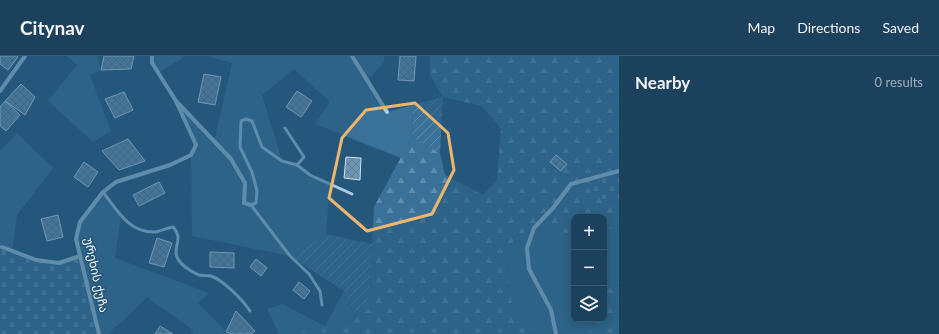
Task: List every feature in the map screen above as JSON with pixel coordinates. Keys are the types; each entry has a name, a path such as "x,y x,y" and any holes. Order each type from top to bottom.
{"street":[{"path":"0,91 25,56"},
{"name":"ურეხის ქუჩა","path":"99,334 76,239 80,222 103,192 116,182 170,165 192,155 196,145 176,101 152,62 152,56"},
{"path":"352,56 387,112"},
{"name":"ურეხის ქუჩა","path":"176,101 231,159 245,183 244,203 251,205"},
{"path":"556,334 551,310 529,269 527,248 534,228 553,208 571,184 619,171"},
{"path":"1,247 36,260 59,263 80,256"}],"lane":[{"path":"322,305 320,291 309,274 290,256 251,205 256,203 257,191 252,172 240,147 240,120 246,119 252,121 262,147 282,161 297,165 310,175 352,194"},
{"path":"285,128 304,157 297,165"},
{"path":"103,192 130,226 140,230 155,232 173,227 178,232 176,257 181,264 197,274 212,276 224,284 242,300 250,310"}],"highlighted area":[{"path":"415,103 448,133 454,170 432,214 367,231 329,198 342,138 366,110"}],"green space":[{"path":"67,56 97,56 101,70 90,75 111,131 93,142 48,101 77,65"},
{"path":"152,56 186,56 158,73 152,63"},
{"path":"207,56 384,56 384,62 368,80 387,112 413,105 412,137 401,158 315,124 330,102 294,69 262,95 282,161 297,165 310,175 330,185 326,234 290,256 192,236 191,155 196,145 176,101 214,142 232,63"},
{"path":"430,56 619,56 619,171 605,202 619,201 619,230 607,229 607,214 571,214 571,234 546,228 518,234 510,246 508,267 512,305 525,331 532,334 299,334 306,330 343,323 369,309 374,207 412,137 440,153 445,175 483,195 497,180 501,129 482,106 443,97 430,75"},
{"path":"443,97 440,153 412,137 413,105"},
{"path":"17,133 53,168 17,215 12,252 2,247 0,249 0,151"},
{"path":"619,171 619,201 605,202 581,182"},
{"path":"103,192 121,216 115,258 209,293 198,303 228,334 193,334 190,328 147,297 109,334 99,334 76,239 80,222"},
{"path":"546,228 571,234 571,322 592,322 593,324 588,334 532,334 525,331 512,305 508,267 510,246 518,234"},
{"path":"607,229 619,230 619,282 607,272"},
{"path":"326,234 372,244 369,309 355,316 344,291 290,256"},
{"path":"2,247 36,260 59,263 80,256 99,334 0,334 0,249"},
{"path":"607,272 619,282 619,334 588,334 593,324 592,322 607,322"},
{"path":"344,291 355,316 343,323 306,330 299,334 279,334 267,309 282,304 325,326"}],"building":[{"path":"0,56 18,57 8,70 0,64"},
{"path":"104,56 134,56 131,69 101,70"},
{"path":"400,56 416,56 414,81 398,80"},
{"path":"204,74 221,77 215,105 198,102"},
{"path":"21,84 35,97 25,115 5,101"},
{"path":"297,91 312,101 301,117 286,107"},
{"path":"124,92 133,110 115,118 105,99"},
{"path":"5,101 20,115 6,131 0,126 0,107"},
{"path":"128,139 145,161 119,170 102,151"},
{"path":"556,155 567,164 561,171 550,162"},
{"path":"346,157 361,158 360,180 344,178"},
{"path":"84,162 98,172 88,187 74,177"},
{"path":"159,182 165,193 139,206 133,195"},
{"path":"58,215 63,237 47,241 41,219"},
{"path":"157,238 172,243 164,267 149,263"},
{"path":"210,252 234,253 234,268 210,267"},
{"path":"256,259 267,268 261,276 250,267"},
{"path":"299,282 310,291 304,299 293,290"},
{"path":"236,311 255,331 251,334 232,334 226,332"},
{"path":"160,326 173,334 155,334"}]}
